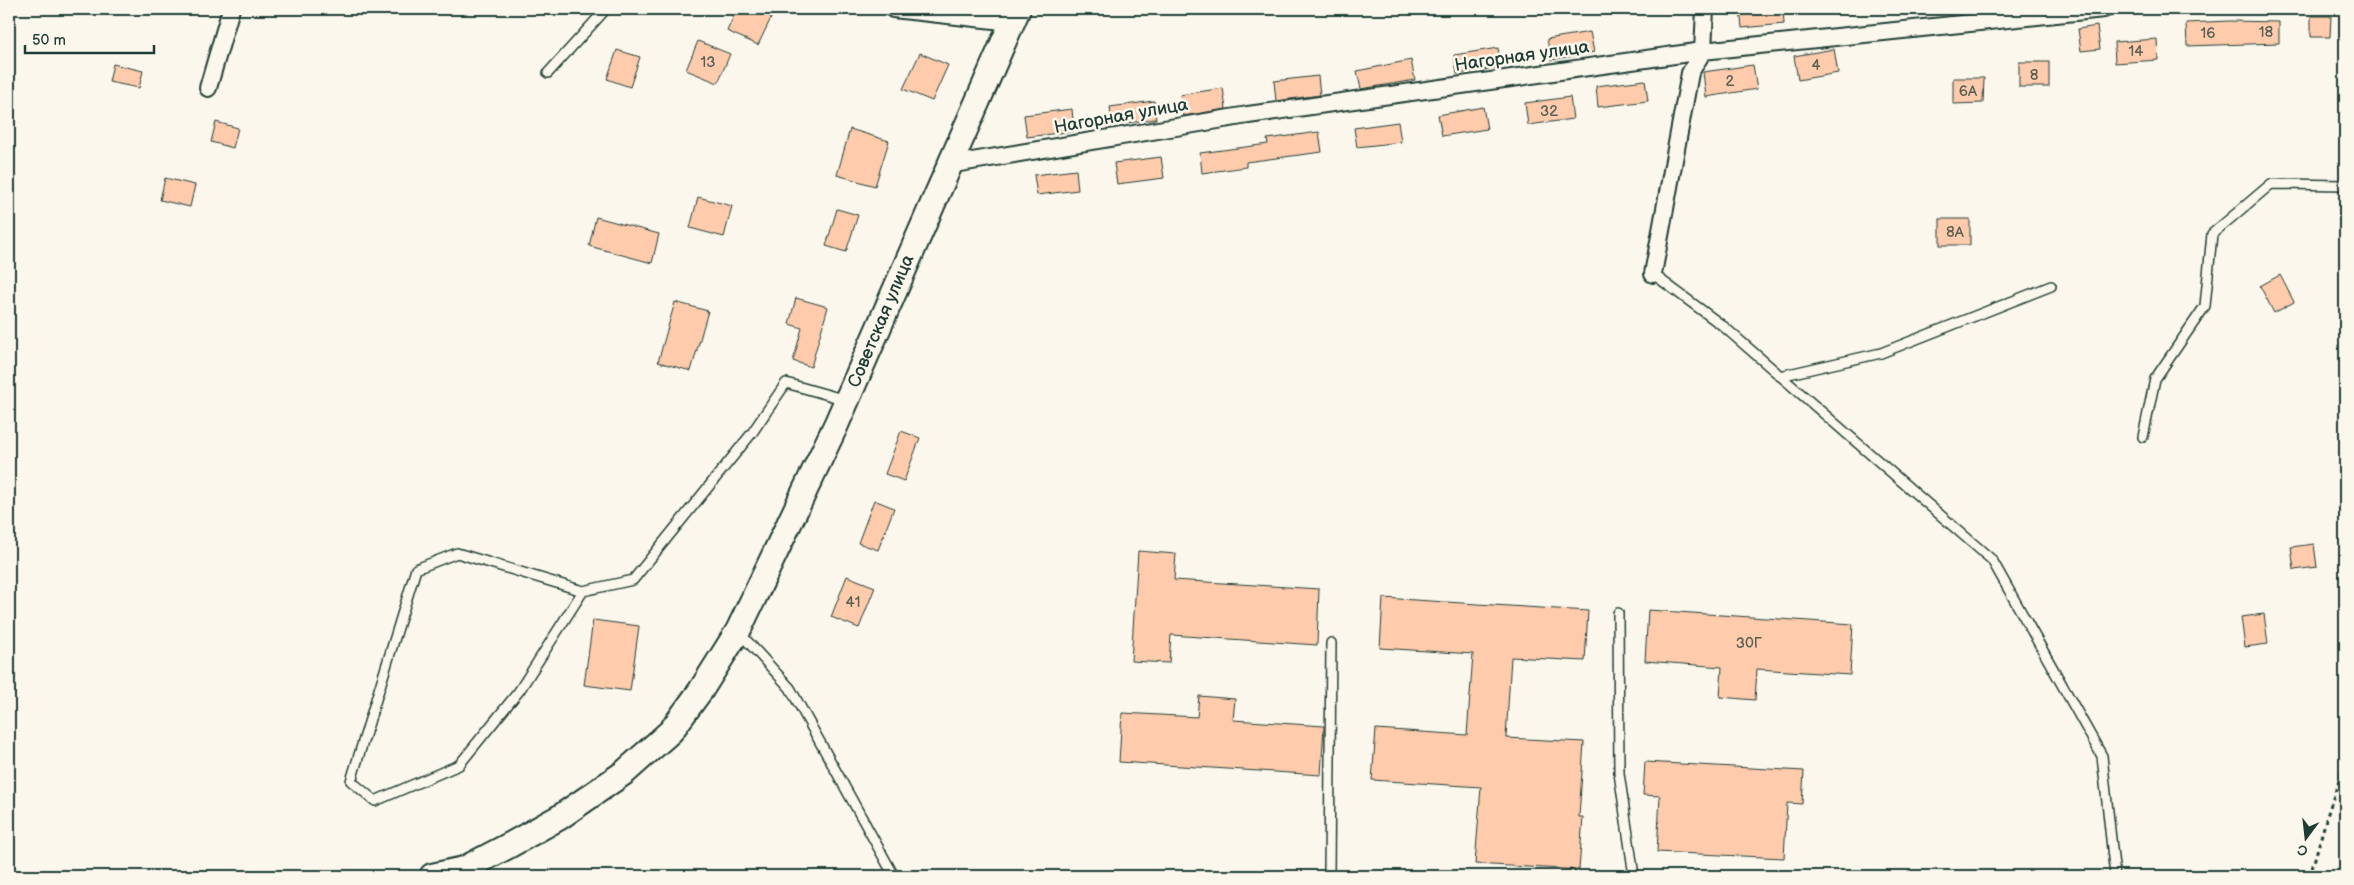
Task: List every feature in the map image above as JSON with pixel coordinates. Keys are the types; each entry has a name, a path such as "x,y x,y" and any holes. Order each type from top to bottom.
{"street":[{"path":"208,88 231,9"},
{"path":"893,9 1015,15"},
{"path":"1653,274 1690,73 1703,51 1705,9"},
{"name":"Нагорная улица","path":"948,165 1248,115 1703,51 2104,9"},
{"name":"Советская улица","path":"432,876 464,868 560,817 625,772 671,731 701,690 738,631 847,400 1015,15"}],"lane":[{"path":"548,73 606,9"},
{"path":"2143,437 2155,379 2205,306 2212,234 2271,184 2345,185"},
{"path":"1653,274 1723,326 1992,560 2102,756 2115,876"},
{"path":"1780,376 1881,353 2051,286"},
{"path":"583,591 520,691 459,765 375,801 351,781 416,569 457,553 583,591 633,580 752,433 786,384 847,400"},
{"path":"1618,613 1619,773 1634,876"},
{"path":"738,631 790,688 894,876"},
{"path":"1329,876 1331,643"}],"path":[{"path":"2310,876 2326,816 2345,762"}],"building":[{"path":"737,9 756,9 772,16 758,45 727,31"},
{"path":"1740,9 1783,9 1784,24 1742,28"},
{"path":"2311,16 2331,16 2330,37 2311,37"},
{"path":"2229,21 2279,22 2279,43 2187,46 2186,23"},
{"path":"2097,26 2100,49 2081,51 2078,29"},
{"path":"1590,32 1594,52 1551,60 1547,39"},
{"path":"2157,39 2158,60 2115,63 2114,42"},
{"path":"698,41 730,54 718,83 686,70"},
{"path":"1498,48 1501,67 1457,74 1454,55"},
{"path":"1834,49 1838,73 1798,80 1794,56"},
{"path":"617,50 640,57 630,87 607,79"},
{"path":"920,53 948,65 932,101 903,89"},
{"path":"1411,60 1415,80 1361,89 1357,71"},
{"path":"2019,62 2049,62 2049,87 2019,87"},
{"path":"113,64 143,71 139,88 109,82"},
{"path":"1753,65 1757,89 1706,97 1703,72"},
{"path":"1318,76 1320,95 1276,101 1274,81"},
{"path":"1953,78 1984,78 1983,103 1953,104"},
{"path":"1645,80 1648,101 1598,107 1596,86"},
{"path":"1223,88 1226,109 1183,116 1180,95"},
{"path":"1570,97 1573,119 1528,125 1525,103"},
{"path":"1154,101 1156,119 1112,125 1110,107"},
{"path":"1483,107 1487,129 1442,136 1438,115"},
{"path":"1072,109 1074,131 1027,137 1024,115"},
{"path":"216,122 238,128 233,148 211,142"},
{"path":"1398,122 1401,142 1357,147 1354,128"},
{"path":"850,129 889,141 875,186 837,175"},
{"path":"1319,132 1322,152 1246,162 1246,167 1202,173 1200,153 1268,144 1267,139"},
{"path":"1161,157 1164,178 1117,184 1114,163"},
{"path":"1076,170 1078,190 1037,195 1034,175"},
{"path":"165,178 195,185 190,207 160,200"},
{"path":"698,197 732,206 724,237 690,228"},
{"path":"837,209 858,215 846,252 826,246"},
{"path":"596,217 659,234 652,263 589,246"},
{"path":"1940,219 1970,219 1970,245 1940,245"},
{"path":"2280,275 2294,302 2274,313 2260,286"},
{"path":"796,298 828,307 811,367 793,361 802,328 789,324"},
{"path":"675,302 708,311 691,371 658,362"},
{"path":"901,431 920,438 904,481 885,474"},
{"path":"874,500 894,508 878,550 858,543"},
{"path":"2314,544 2317,567 2294,570 2291,547"},
{"path":"1138,551 1176,554 1174,580 1319,589 1317,645 1171,635 1169,663 1131,661"},
{"path":"847,576 875,587 859,628 831,617"},
{"path":"1383,598 1588,611 1585,661 1511,657 1506,738 1584,742 1579,817 1583,817 1579,870 1475,864 1481,787 1372,780 1376,729 1467,735 1473,654 1380,648"},
{"path":"1648,610 1853,624 1850,675 1757,669 1755,700 1720,697 1722,667 1645,661"},
{"path":"2264,614 2268,644 2245,647 2241,617"},
{"path":"593,620 639,626 630,691 584,685"},
{"path":"1199,696 1235,699 1233,720 1324,726 1321,775 1119,762 1122,713 1197,717"},
{"path":"1645,762 1804,771 1802,804 1787,803 1784,858 1657,852 1660,796 1643,795"}]}
